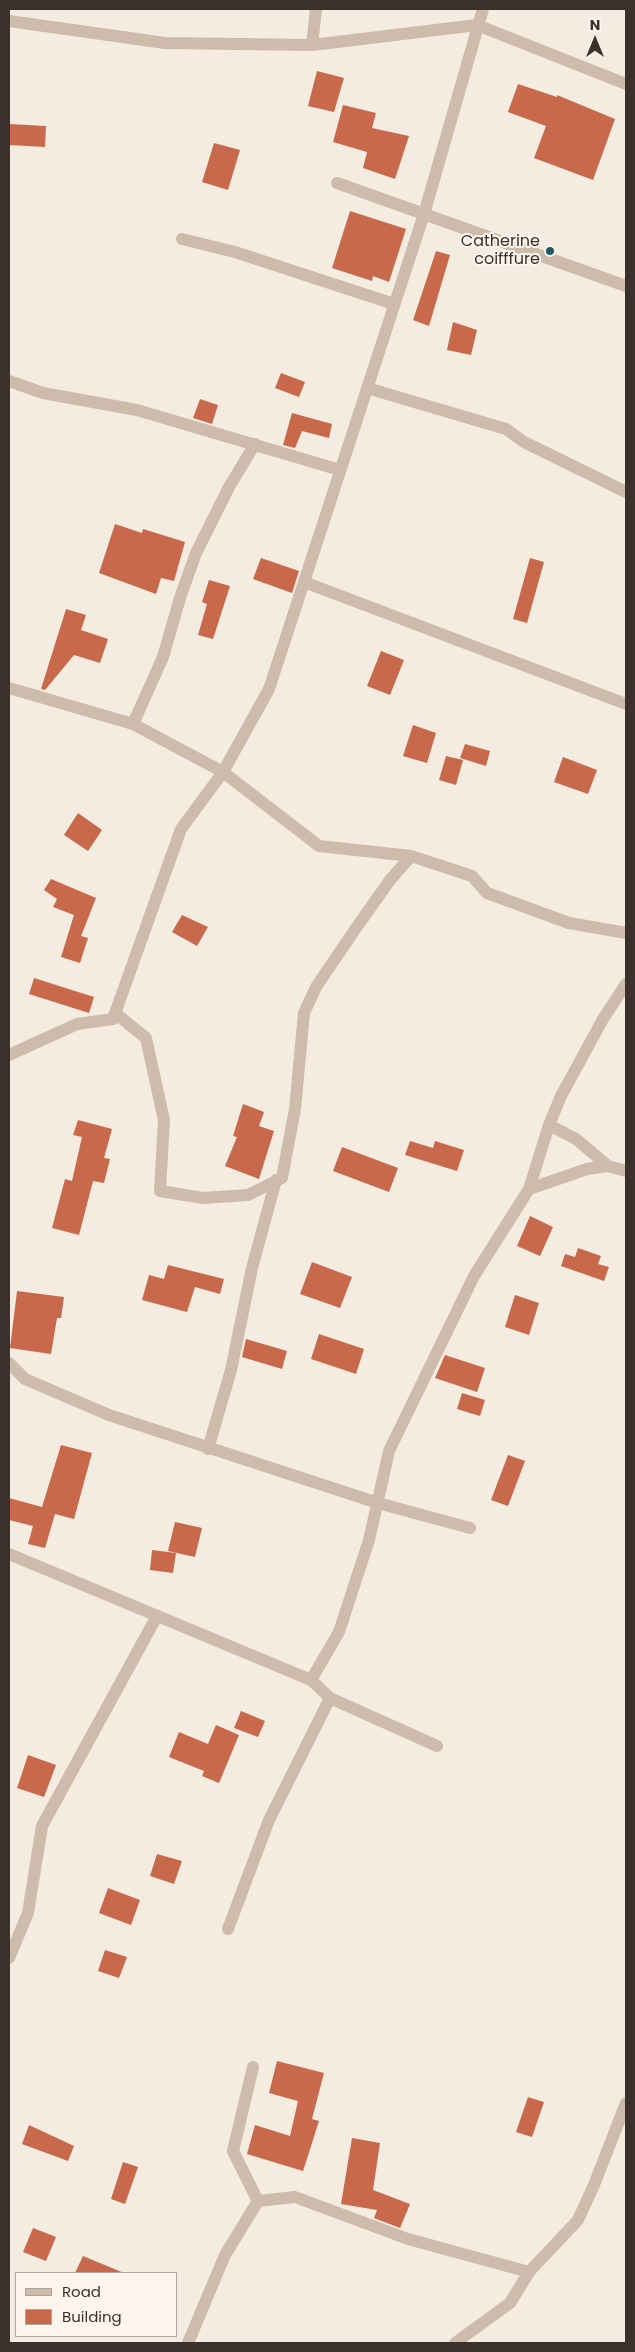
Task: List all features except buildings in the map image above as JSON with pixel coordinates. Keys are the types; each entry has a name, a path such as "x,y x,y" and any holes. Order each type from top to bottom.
{"street":[{"path":"312,45 316,9"},
{"path":"9,1054 77,1024 113,1019 181,829 223,772 270,690 424,214 483,9"},
{"path":"9,21 164,43 312,45 477,25 626,84"},
{"path":"337,183 626,286"},
{"path":"182,239 235,252 394,304"},
{"path":"9,381 43,393 137,410 340,470"},
{"path":"367,388 506,429 524,442 626,492"},
{"path":"133,724 163,657 180,598 196,553 229,487 255,444"},
{"path":"304,582 626,704"},
{"path":"9,698 15,689 133,724 223,772 320,846 411,856 472,876 487,892 569,923 626,933"},
{"path":"116,1013 146,1038 164,1120 160,1191 203,1198 248,1195 282,1178 295,1109 304,1014 316,987 390,880 411,856"},
{"path":"312,1680 339,1632 370,1540 389,1451 474,1276 529,1189 549,1124 561,1096 594,1036 626,984"},
{"path":"549,1124 576,1139 608,1166"},
{"path":"529,1189 587,1169 608,1166 626,1171"},
{"path":"208,1449 231,1370 252,1268 276,1180"},
{"path":"9,1363 25,1379 109,1416 378,1502 470,1528"},
{"path":"9,1554 312,1680 330,1698 437,1746"},
{"path":"9,1958 28,1914 42,1826 158,1616"},
{"path":"228,1929 269,1820 330,1698"},
{"path":"253,2067 233,2151 258,2201"},
{"path":"455,2343 510,2303 529,2272 578,2220 626,2103"},
{"path":"258,2201 295,2197 408,2239 529,2272"},
{"path":"188,2343 225,2255 258,2201"}],"place":[{"name":"Catherine coifffure","path":"550,251"}]}
